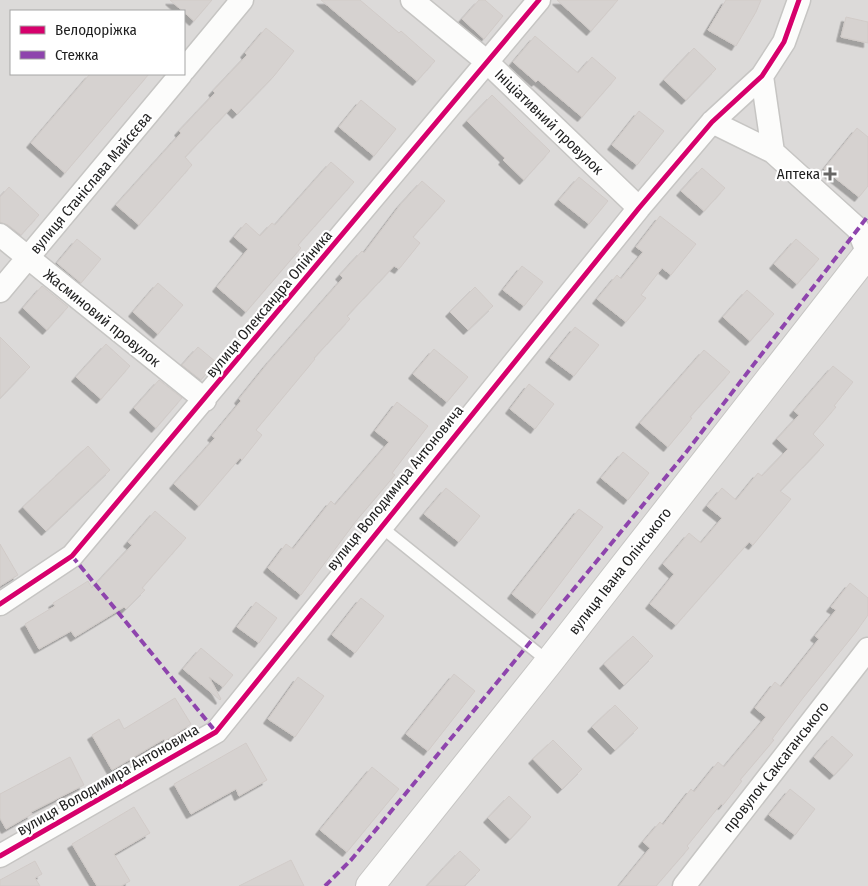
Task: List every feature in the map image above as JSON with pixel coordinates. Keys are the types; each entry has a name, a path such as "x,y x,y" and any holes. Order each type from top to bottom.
{"street":[{"path":"185,69 242,0"},
{"name":"Ініціативний провулок","path":"412,0 486,61 639,208"},
{"name":"вулиця Олександра Олійника","path":"0,604 72,556 205,400 486,61 539,0"},
{"name":"вулиця Володимира Антоновича","path":"0,856 216,732 380,526 639,208 712,122 762,76 784,42 799,0"},
{"name":"вулиця Станіслава Майсєєва","path":"0,291 180,75"},
{"path":"762,76 773,152"},
{"path":"712,122 773,152 858,229 868,253"},
{"name":"Жасминовий провулок","path":"0,235 205,400"},
{"name":"вулиця Івана Олінського","path":"370,886 549,662 868,253"},
{"name":"провулок Саксаганського","path":"684,886 868,649"}],"lane":[{"path":"380,526 549,662"}],"shaded area":[{"path":"0,0 868,0 868,886 0,886"}],"building":[{"path":"170,0 212,0 194,21 185,13 185,10 181,10"},
{"path":"321,0 360,0 399,33 401,31 435,61 417,81"},
{"path":"479,0 485,0 503,16 484,39 462,19"},
{"path":"557,0 618,0 591,31"},
{"path":"726,0 761,0 736,46 708,30"},
{"path":"846,17 868,22 868,43 841,37"},
{"path":"266,28 294,51 274,76 237,114 231,108 185,157 192,165 139,225 116,205 181,133 179,131 215,93 213,91 247,55 245,53"},
{"path":"535,36 578,73 592,57 616,78 582,117 538,80 536,82 513,62"},
{"path":"694,48 716,69 686,100 664,80"},
{"path":"89,75 148,75 65,173 31,143"},
{"path":"492,95 550,151 524,180 503,160 505,158 467,121"},
{"path":"361,100 396,129 374,156 339,127"},
{"path":"639,111 664,131 637,165 612,145"},
{"path":"857,128 868,137 868,186 859,197 824,169"},
{"path":"331,162 354,182 298,245 301,248 246,312 217,287 248,249 234,237 246,223 260,236 272,223 275,225"},
{"path":"702,168 725,188 704,211 681,191"},
{"path":"579,177 608,201 589,224 559,200"},
{"path":"422,181 445,201 413,237 420,243 399,269 394,266 347,316 350,319 314,358 256,430 262,435 242,460 240,458 199,506 174,484 215,438 212,436 241,401 239,399 268,363 343,278 340,275 362,251 364,253 401,204"},
{"path":"9,187 39,215 21,235 8,225 0,222 0,197"},
{"path":"660,216 696,244 671,275 662,268 641,295 646,298 626,322 597,299 617,275 621,279 643,252 636,247"},
{"path":"77,239 101,259 81,283 57,263"},
{"path":"796,239 819,259 797,284 774,264"},
{"path":"522,266 543,282 524,306 503,290"},
{"path":"158,283 183,305 158,334 133,312"},
{"path":"42,286 68,307 47,330 23,308"},
{"path":"475,287 493,306 468,330 450,312"},
{"path":"747,290 774,314 750,341 723,317"},
{"path":"575,327 599,345 574,376 550,358"},
{"path":"0,337 30,367 0,398"},
{"path":"106,344 130,366 101,399 76,377"},
{"path":"198,347 216,362 201,380 182,365"},
{"path":"434,349 468,377 447,402 413,374"},
{"path":"704,350 730,372 690,417 692,418 668,447 640,423"},
{"path":"833,366 853,382 834,406 836,407 813,434 824,445 780,491 791,499 753,545 749,542 676,625 650,604 674,574 663,564 689,533 701,543 722,518 707,506 722,488 736,500 758,473 762,476 788,449 777,439 799,415 794,411"},
{"path":"159,380 182,398 156,428 134,408"},
{"path":"529,384 554,404 535,429 510,409"},
{"path":"397,402 428,426 392,473 395,475 356,521 301,595 268,568 286,544 293,549 331,501 335,505 389,442 375,431"},
{"path":"88,446 110,470 46,531 23,507"},
{"path":"623,452 649,473 628,500 601,478"},
{"path":"446,488 480,516 459,542 424,514"},
{"path":"579,509 603,527 537,614 512,594"},
{"path":"155,511 186,538 142,588 145,590 126,609 124,607 75,637 71,631 39,649 25,624 55,606 53,603 88,581 92,588 132,545 128,542"},
{"path":"0,544 18,575 0,586"},
{"path":"850,583 868,598 868,615 772,739 774,740 740,780 742,781 723,805 721,804 687,846 689,848 656,886 619,886 650,848 643,842 660,822 663,825 691,789 694,792 718,762 724,767 766,717 755,708 775,682 781,687 819,639 815,636 836,610 831,607"},
{"path":"361,598 384,616 355,653 332,635"},
{"path":"256,602 277,618 259,643 237,627"},
{"path":"633,636 653,656 624,685 604,664"},
{"path":"201,648 233,675 223,687 209,677 220,700 183,669"},
{"path":"454,674 475,691 428,751 406,734"},
{"path":"298,677 324,696 295,737 268,719"},
{"path":"175,698 191,724 165,741 164,739 112,770 92,735 119,719 124,729"},
{"path":"615,705 638,728 615,750 592,727"},
{"path":"832,736 853,755 834,775 814,757"},
{"path":"553,740 582,769 562,789 533,759"},
{"path":"246,743 267,780 239,796 236,789 191,814 174,784"},
{"path":"70,757 84,785 31,812 32,814 6,829 0,818 0,794"},
{"path":"372,767 399,789 347,852 320,830"},
{"path":"790,789 815,809 795,835 769,815"},
{"path":"509,796 531,817 510,839 488,818"},
{"path":"134,807 150,833 114,854 130,881 121,886 97,886 72,844"},
{"path":"460,851 480,870 464,886 427,886"},
{"path":"291,860 304,886 239,886"},
{"path":"35,861 42,874 35,878 40,886 0,886 0,880"}],"marked path":[{"path":"325,886 351,860 684,455 868,216"},
{"path":"72,556 216,732"}],"cycle path":[{"path":"0,604 72,556 539,0"},
{"path":"0,856 216,732 639,208 712,122 762,76 784,42 799,0"}],"place":[{"name":"Аптека","path":"830,174"}]}
